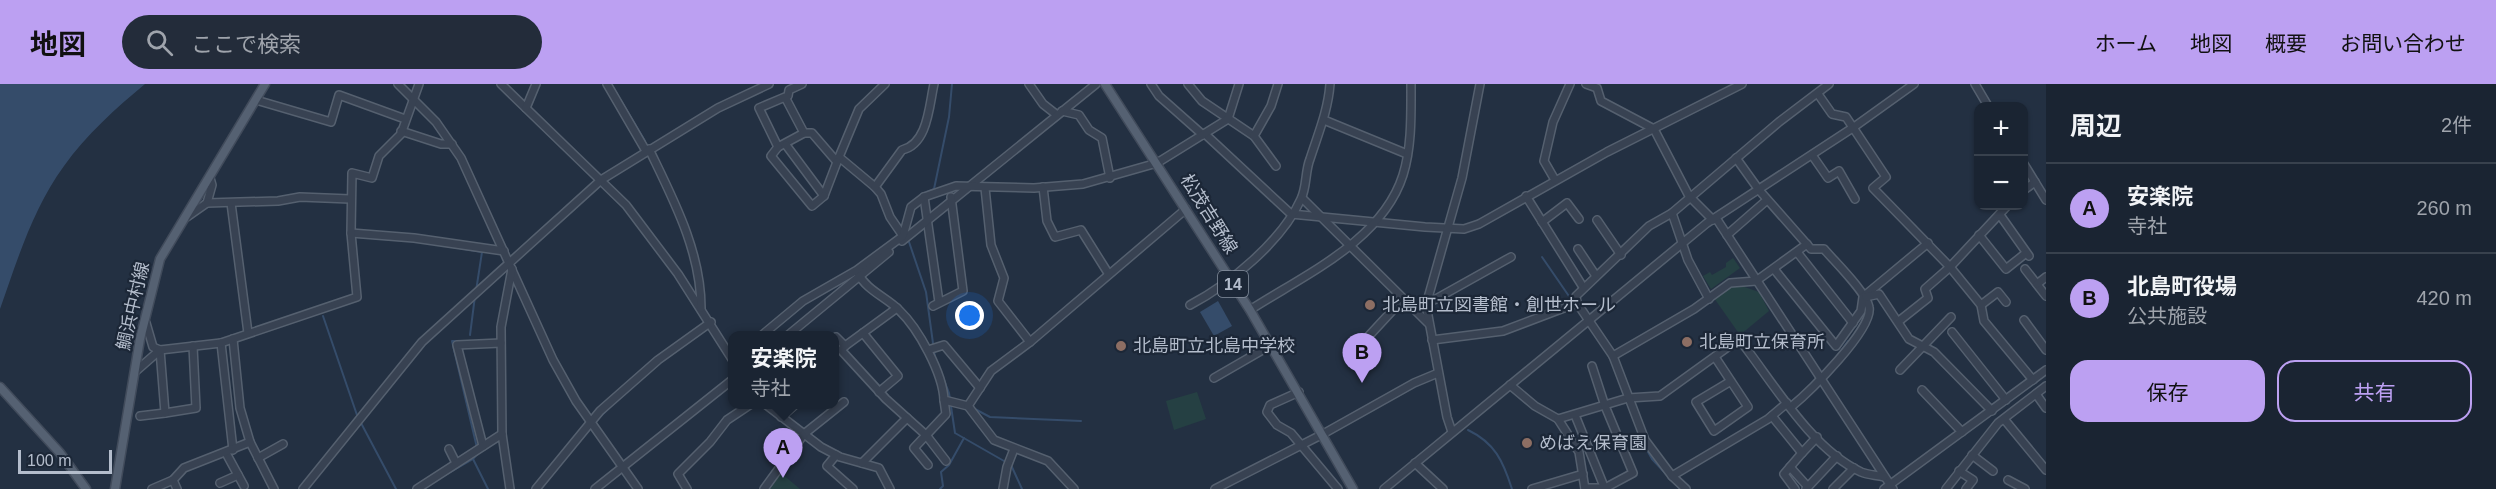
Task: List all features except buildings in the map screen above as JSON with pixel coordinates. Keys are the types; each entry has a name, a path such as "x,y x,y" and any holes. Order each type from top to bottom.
{"main road":[{"name":"鯛浜中村線","path":"115,489 140,339 146,323 160,259 265,84"},
{"name":"松茂吉野線","path":"1105,84 1250,310 1353,489"},
{"path":"0,387 60,453 86,489"}],"street":[{"path":"398,84 452,144 474,182 553,360 592,423 638,489"},
{"path":"146,323 153,347 160,350 221,343 357,297 351,233 352,174 372,178 379,156 401,132 419,84"},
{"path":"501,84 601,180 642,224 711,322 728,352"},
{"path":"526,108 536,84"},
{"path":"607,84 648,150 691,244 701,293 701,308"},
{"path":"303,489 422,342 510,266 601,180 718,108 769,84"},
{"path":"802,84 789,90 785,97 759,108 782,146 824,196"},
{"path":"885,84 858,109 838,159 824,196 812,206 771,156 782,146 804,133 812,133 838,159 875,187 881,194 890,217 905,237"},
{"path":"875,187 902,150 912,148 921,136 934,84"},
{"path":"1029,84 1043,104 1059,113 1079,115 1089,130 1102,138 1110,178"},
{"path":"793,331 858,273 1096,84"},
{"path":"1151,84 1160,96 1291,214 1373,224 1450,228 1472,227 1555,180 1742,84"},
{"path":"1188,84 1202,101 1229,117 1254,136 1276,166"},
{"path":"905,237 911,207 924,196 949,188 967,186 1043,187 1083,184 1157,163 1229,117 1239,84"},
{"path":"1254,136 1271,106 1278,84"},
{"path":"1191,304 1231,280 1274,238 1302,198 1309,162 1324,120 1330,84"},
{"path":"1250,310 1348,246 1373,224 1387,207 1402,177 1407,154 1411,84"},
{"path":"1452,432 1428,323 1427,300 1450,228 1480,84"},
{"path":"1555,180 1544,161 1553,122 1570,84"},
{"path":"1586,84 1597,88 1601,101 1654,129 1689,196 1715,219 1727,235 1889,488 2046,370"},
{"path":"1686,489 1672,476 1646,440 1613,356 1577,303 1576,296 1649,226 1672,213 1689,196 1779,122 1829,84"},
{"path":"1384,489 1588,320 1715,219 1854,127 1914,84"},
{"path":"1975,84 1986,102"},
{"path":"1818,94 1832,114 1846,117 1886,177 1873,188 1950,267 1981,305 1984,321 2033,380"},
{"path":"256,100 331,122 339,95 405,119"},
{"path":"785,97 804,133"},
{"path":"1324,120 1407,154"},
{"path":"401,132 441,144 452,144"},
{"path":"1812,155 1828,178 1839,171 1855,199"},
{"path":"1672,476 1774,418 1822,381 1869,317 1868,304 1824,249 1811,249 1767,200 1736,159"},
{"path":"2028,171 2046,200"},
{"path":"185,219 207,203 213,185 210,178"},
{"path":"2028,187 2034,182"},
{"path":"1043,187 1047,222 1058,247"},
{"path":"924,196 936,304 963,291 949,188"},
{"path":"985,188 991,245 1004,278 998,301 1030,342"},
{"path":"1526,196 1583,287"},
{"path":"207,203 278,201 300,197 350,200"},
{"path":"1302,198 1428,323"},
{"path":"1727,235 1767,200"},
{"path":"231,203 248,333"},
{"path":"1542,222 1567,203 1579,219"},
{"path":"968,406 991,371 1030,342 1108,273 1186,209"},
{"path":"1899,321 1928,298 1925,289 1950,267 2004,210"},
{"path":"1672,213 1688,260 1709,299"},
{"path":"1979,235 2006,269 2027,255 2000,215"},
{"path":"1597,220 1621,255"},
{"path":"1055,237 1082,230 1108,273"},
{"path":"351,233 414,238 504,251"},
{"path":"1774,269 1836,346 1861,311 1863,297 1928,243"},
{"path":"1613,356 1709,299 1730,283 1756,281 1807,244"},
{"path":"1578,249 1596,276"},
{"path":"1797,252 1853,323"},
{"path":"1427,300 1434,300 1511,257"},
{"path":"510,266 501,327 502,434 510,489"},
{"path":"2025,269 2046,296"},
{"path":"858,273 875,293 897,308 928,350 933,368 944,386 946,414 914,448 928,465"},
{"path":"768,331 803,301 858,273"},
{"path":"2037,284 2046,277"},
{"path":"1981,305 1998,292 2006,302"},
{"path":"1863,297 1879,294 1910,339 1934,352 1992,411"},
{"path":"1354,352 1403,299"},
{"path":"1432,340 1503,331 1577,303"},
{"path":"897,308 841,350 879,392 926,435 945,461"},
{"path":"1900,370 1951,317"},
{"path":"2024,320 2046,350"},
{"path":"536,489 600,411 642,373 711,322"},
{"path":"1952,332 2006,400"},
{"path":"863,333 898,376 879,392"},
{"path":"233,339 240,408 250,442 274,489"},
{"path":"1558,419 1628,398 1666,393 1739,339 1789,405 1817,437 1837,456 1863,474 1884,477"},
{"path":"839,340 846,346"},
{"path":"221,343 230,451 244,486"},
{"path":"483,446 457,345 501,343"},
{"path":"928,350 944,345 980,388"},
{"path":"1214,378 1271,345"},
{"path":"140,416 196,408 192,346"},
{"path":"136,371 160,350"},
{"path":"160,350 165,412"},
{"path":"1715,357 1731,381 1748,407 1714,431 1696,402 1731,381"},
{"path":"1510,385 1535,406 1558,419 1579,452 1585,488 1605,489 1633,473 1605,406 1592,366"},
{"path":"1215,489 1323,434 1414,383 1438,373"},
{"path":"595,489 728,383"},
{"path":"1946,489 2004,419 2046,386"},
{"path":"1922,390 1962,432"},
{"path":"1299,392 1270,405 1267,412 1277,425 1292,433 1338,489"},
{"path":"2036,394 2046,408"},
{"path":"944,400 968,406 993,440 1048,461 1074,489"},
{"path":"839,406 844,402"},
{"path":"687,489 680,472 710,442 727,420 745,409"},
{"path":"770,409 836,455 879,468 890,489"},
{"path":"781,417 791,409"},
{"path":"764,489 804,434 835,409"},
{"path":"1575,415 1605,489"},
{"path":"862,463 907,418"},
{"path":"1774,418 1802,453"},
{"path":"2004,419 2046,470"},
{"path":"417,489 502,434"},
{"path":"1795,489 1784,474 1817,437"},
{"path":"152,489 173,480 184,468 250,442"},
{"path":"258,458 283,444"},
{"path":"449,449 456,463"},
{"path":"1004,489 1006,467 1014,449"},
{"path":"836,455 827,466 853,489"},
{"path":"1972,455 1993,471"},
{"path":"1790,467 1807,488 1837,456"},
{"path":"1415,463 1443,489"},
{"path":"1833,489 1854,468"},
{"path":"1959,471 1973,480 1966,489"},
{"path":"1532,489 1583,474"},
{"path":"220,483 238,475"},
{"path":"117,476 122,489"},
{"path":"173,480 177,489"},
{"path":"2008,480 2025,489"}],"green space":[{"path":"1733,258 1740,268 1711,289 1703,276 1710,272 1712,275 1726,267 1726,263"},
{"path":"1736,284 1759,292 1769,311 1740,335 1714,298"},
{"path":"1197,392 1206,419 1174,430 1166,401"},
{"path":"781,473 800,489 770,489"}],"water":[{"path":"0,84 145,84 112,112 92,133 53,182 27,235 0,309"},
{"path":"1218,301 1232,326 1214,336 1200,312"}],"waterway":[{"path":"611,84 645,141"},
{"path":"927,192 934,189 949,117 952,84"},
{"path":"358,237 420,242"},
{"path":"908,239 926,292 935,358"},
{"path":"429,243 482,252 476,291"},
{"path":"1542,257 1573,302"},
{"path":"470,335 475,296"},
{"path":"323,316 358,418"},
{"path":"466,341 452,341 477,448"},
{"path":"1836,358 1848,341"},
{"path":"941,372 949,393 955,433 1011,465 1022,489"},
{"path":"1789,404 1798,396"},
{"path":"597,420 616,401"},
{"path":"973,408 990,417 1081,421"},
{"path":"1751,433 1769,422"},
{"path":"361,423 396,489"},
{"path":"1468,430 1485,441 1497,454 1512,489"},
{"path":"940,489 943,486 941,472 949,465 964,438"},
{"path":"1643,443 1652,459 1680,489"},
{"path":"478,453 473,459 488,489"},
{"path":"435,481 473,459"}],"place":[{"name":"北島町立図書館・創世ホール","path":"1370,305"},
{"name":"北島町立保育所","path":"1687,342"},
{"name":"北島町立北島中学校","path":"1121,346"},
{"name":"北島町役場","path":"1362,383"},
{"name":"めばえ保育園","path":"1527,443"},
{"name":"安楽院","path":"783,478"}]}
